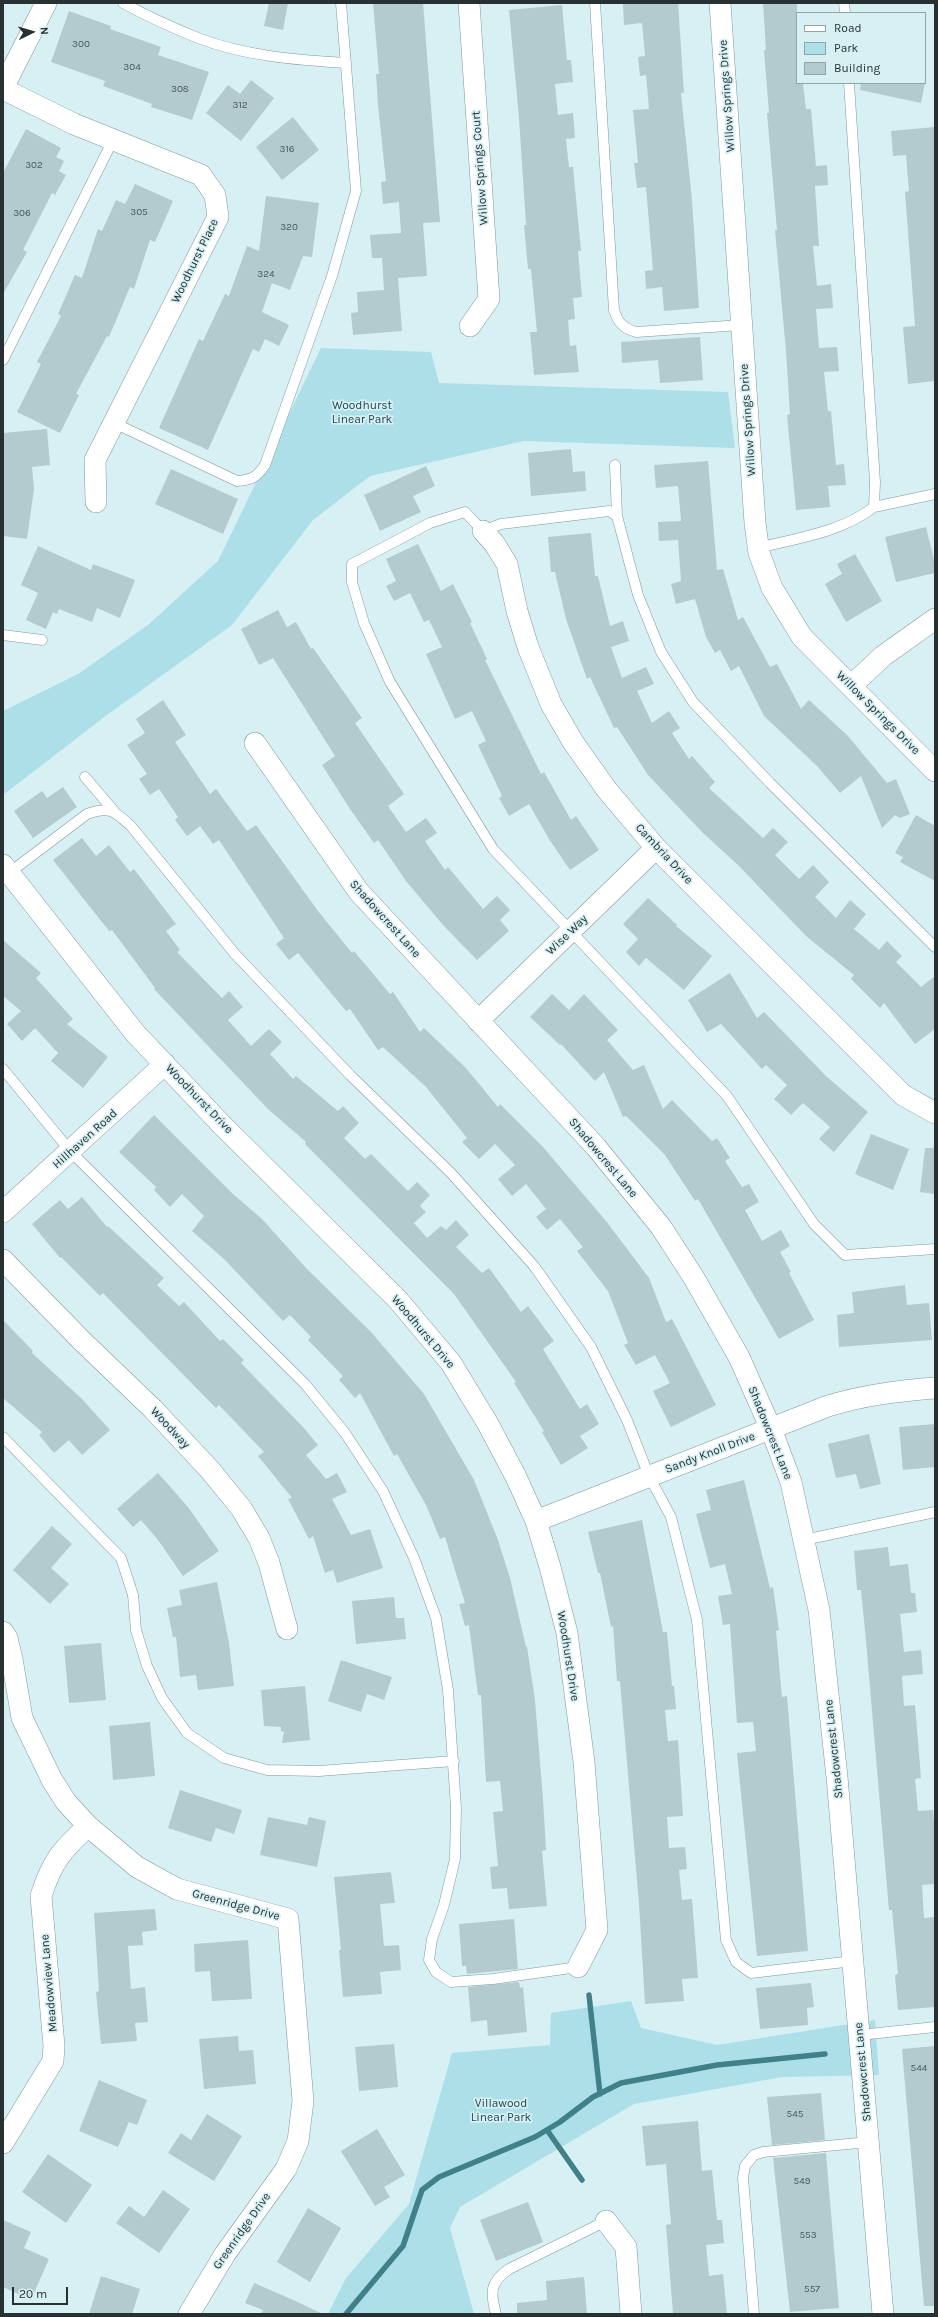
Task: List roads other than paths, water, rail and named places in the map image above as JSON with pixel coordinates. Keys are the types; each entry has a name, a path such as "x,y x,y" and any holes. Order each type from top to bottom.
{"street":[{"path":"3,89 46,3"},
{"name":"Willow Springs Court","path":"469,3 489,299 470,326"},
{"name":"Willow Springs Drive","path":"720,3 755,523 758,548 772,588 802,637 935,771"},
{"name":"Woodhurst Place","path":"3,89 74,124 201,175 215,195 218,217 95,460 96,502"},
{"name":"Cambria Drive","path":"483,531 494,543 507,564 517,611 528,646 551,704 573,742 603,784 656,848 903,1095 935,1113"},
{"path":"851,686 883,656 935,619"},
{"name":"Shadowcrest Lane","path":"255,743 359,892 596,1147 660,1227 694,1278 738,1358 771,1429 791,1482 819,1610 837,1777 883,2314"},
{"name":"Wise Way","path":"478,1021 656,848"},
{"name":"Woodhurst Drive","path":"5,869 135,1033 220,1123 398,1300 451,1363 488,1424 516,1477 536,1521 550,1567 567,1633 584,1762 597,1930 578,1967"},
{"name":"Hillhaven Road","path":"3,1212 71,1152 165,1064"},
{"name":"Woodway","path":"3,1260 82,1341 153,1409 210,1470 241,1508 259,1538 269,1563 287,1629"},
{"name":"Sandy Knoll Drive","path":"536,1521 828,1406 858,1396 935,1388"},
{"name":"Greenridge Drive","path":"3,1632 7,1638 12,1659 22,1718 52,1780 66,1802 88,1826 104,1842 137,1867 177,1889 288,1919 303,2101 298,2142 286,2169 226,2254 189,2314"},
{"name":"Meadowview Lane","path":"3,2143 53,2061 54,2046 41,1896 48,1872 62,1851 88,1826"},
{"path":"606,2221 626,2247 632,2314"}],"lane":[{"path":"123,3 199,38 246,52 279,58 346,63"},
{"path":"114,423 238,481 250,480 258,476 266,465 332,276 356,191 341,3"},
{"path":"594,3 614,310 617,320 625,328 636,332 742,325"},
{"path":"849,84 875,482 874,507"},
{"path":"3,360 113,140"},
{"path":"615,464 617,516 638,595 661,652 693,702 770,783 935,948"},
{"path":"758,548 829,530 861,518 874,507 935,494"},
{"path":"617,516 608,511 570,515 501,524 483,531 465,512 430,523 352,564 352,582 364,623 390,682 494,850 572,930 727,1096 814,1224 845,1255 935,1249"},
{"path":"3,634 42,640"},
{"path":"85,777 114,811 131,826 236,954 350,1075 451,1173 534,1266 591,1348 627,1420 649,1476 671,1517 697,1620 726,1940 736,1962 751,1972 853,1961"},
{"path":"5,869 87,814 101,809 114,811"},
{"path":"3,1069 71,1152 305,1384 346,1433 383,1491 414,1558 436,1618 448,1690 456,1808 455,1859 444,1905 432,1938 429,1960 436,1972 451,1982 493,1979 578,1967"},
{"path":"3,1437 121,1558 133,1595 136,1630 147,1666 162,1698 187,1733 224,1758 267,1770 319,1771 454,1761"},
{"path":"804,1540 935,1512"},
{"path":"860,2035 935,2027"},
{"path":"754,2314 743,2178 745,2166 754,2155 763,2152 869,2142"},
{"path":"496,2314 492,2300 493,2286 498,2276 509,2269 606,2221"}],"waterway":[{"path":"589,1995 600,2094"},
{"path":"346,2314 403,2246 422,2190 439,2177 535,2137 560,2122 593,2097 621,2083 717,2065 825,2054"},
{"path":"547,2130 582,2180"}],"park label":[{"name":"Woodhurst Linear Park","path":"362,413"},
{"name":"Villawood Linear Park","path":"501,2111"}]}
